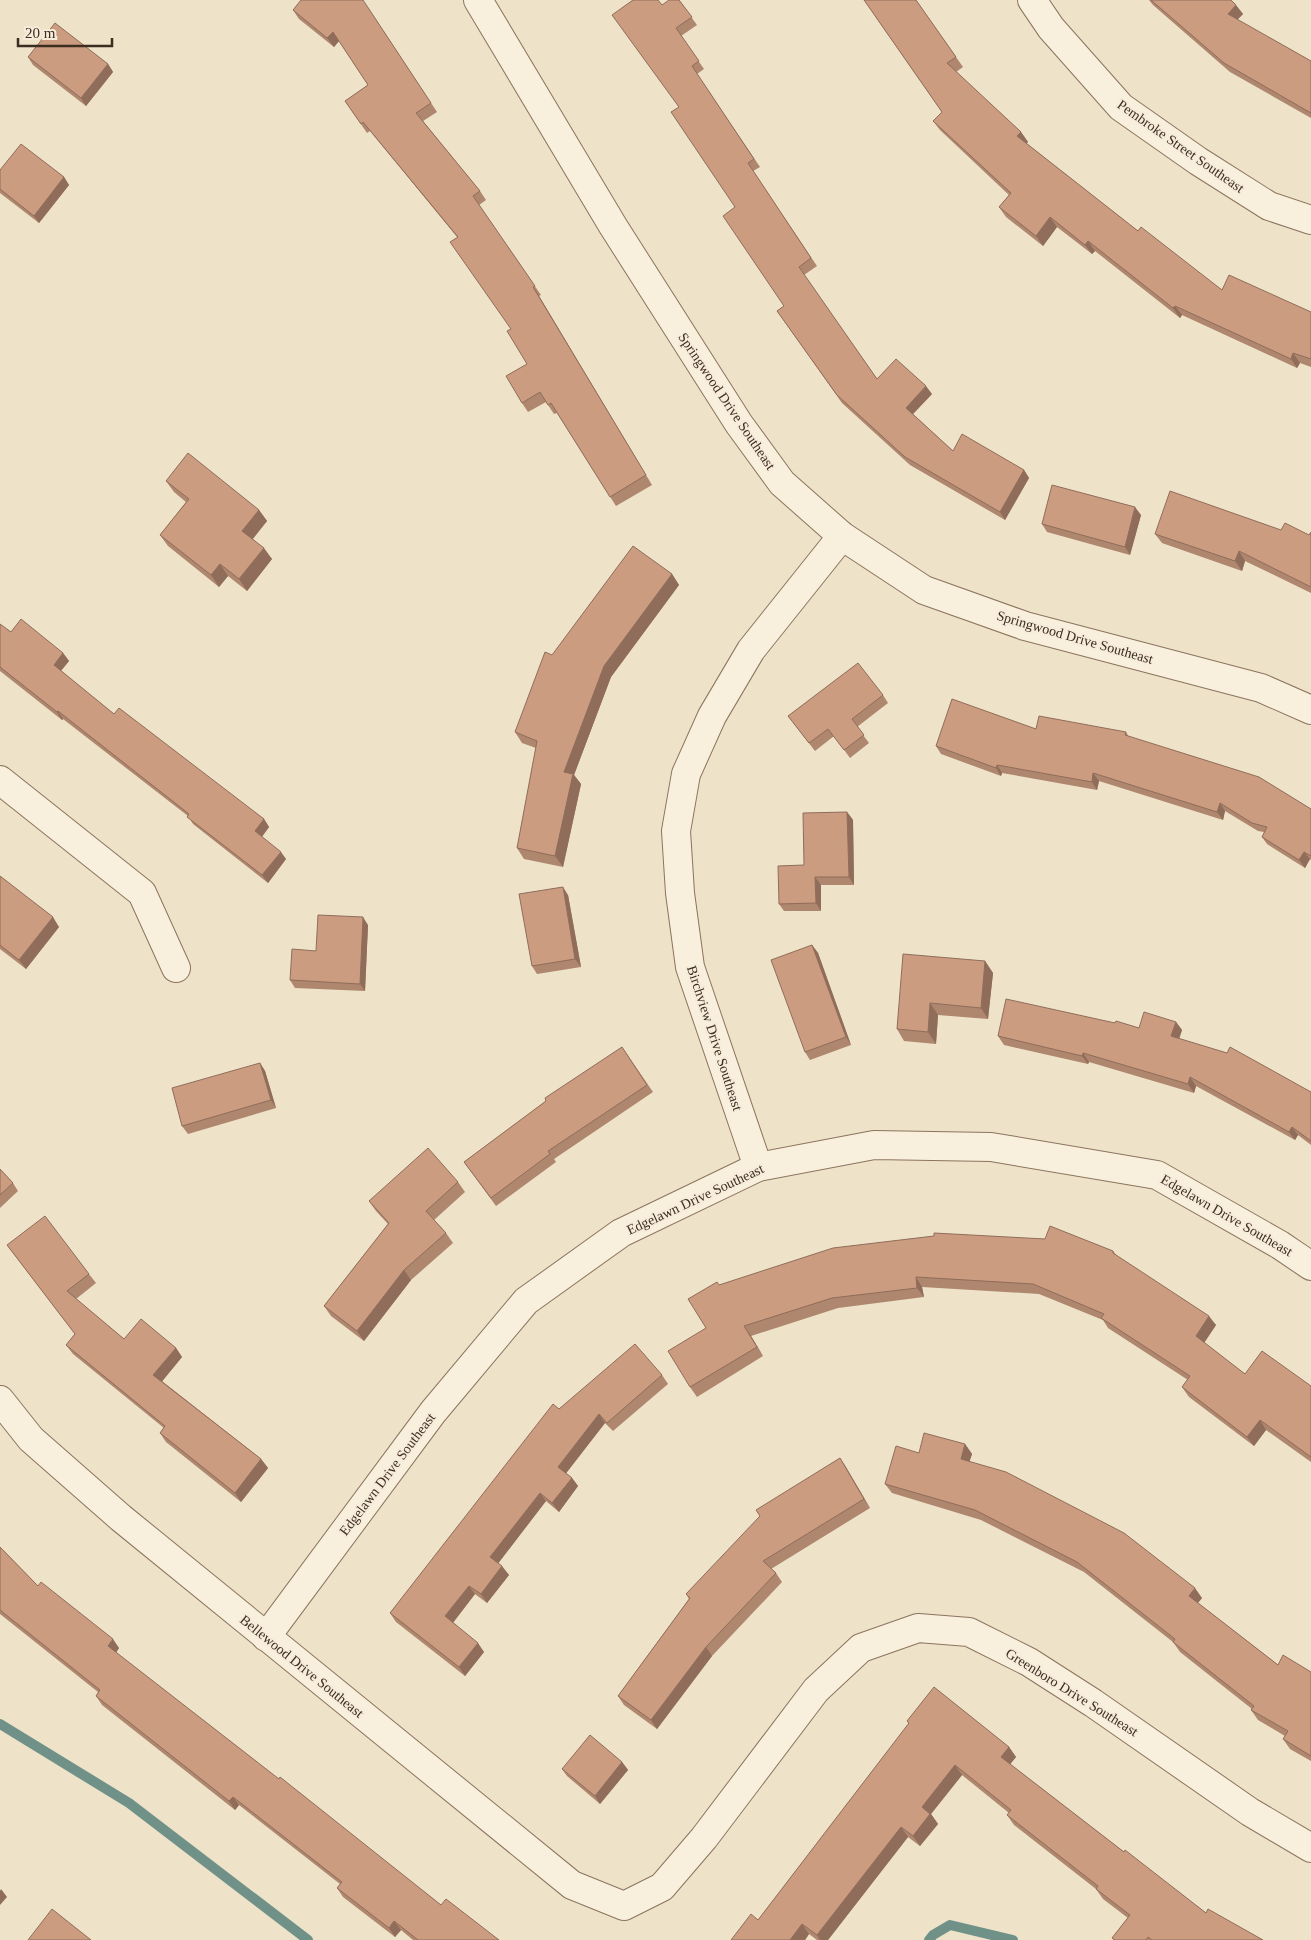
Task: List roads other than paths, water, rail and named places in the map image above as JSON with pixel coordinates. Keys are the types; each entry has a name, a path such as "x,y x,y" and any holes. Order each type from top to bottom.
{"street":[{"name":"Springwood Drive Southeast","path":"478,0 613,226 738,424 782,483 842,536 924,590 1025,626 1261,688 1311,710"},
{"name":"Pembroke Street Southeast","path":"1032,0 1051,28 1121,107 1198,161 1269,206 1311,220"},
{"name":"Birchview Drive Southeast","path":"758,1167 690,967 680,893 676,831 686,774 712,716 751,650 842,536"},
{"path":"0,780 142,893 176,968"},
{"name":"Edgelawn Drive Southeast","path":"266,1637 433,1412 526,1301 621,1233 758,1167 874,1145 991,1146 1157,1175 1280,1245 1311,1266"},
{"name":"Bellewood Drive Southeast","path":"0,1400 31,1439 121,1518 266,1637 572,1885 624,1906"},
{"name":"Greenboro Drive Southeast","path":"624,1906 662,1888 704,1838 816,1690 860,1648 918,1628 970,1632 1029,1662 1093,1703 1250,1812 1311,1848"}],"waterway":[{"path":"0,1724 129,1803 308,1940"},
{"path":"929,1940 933,1935 950,1925 1013,1940"}]}
